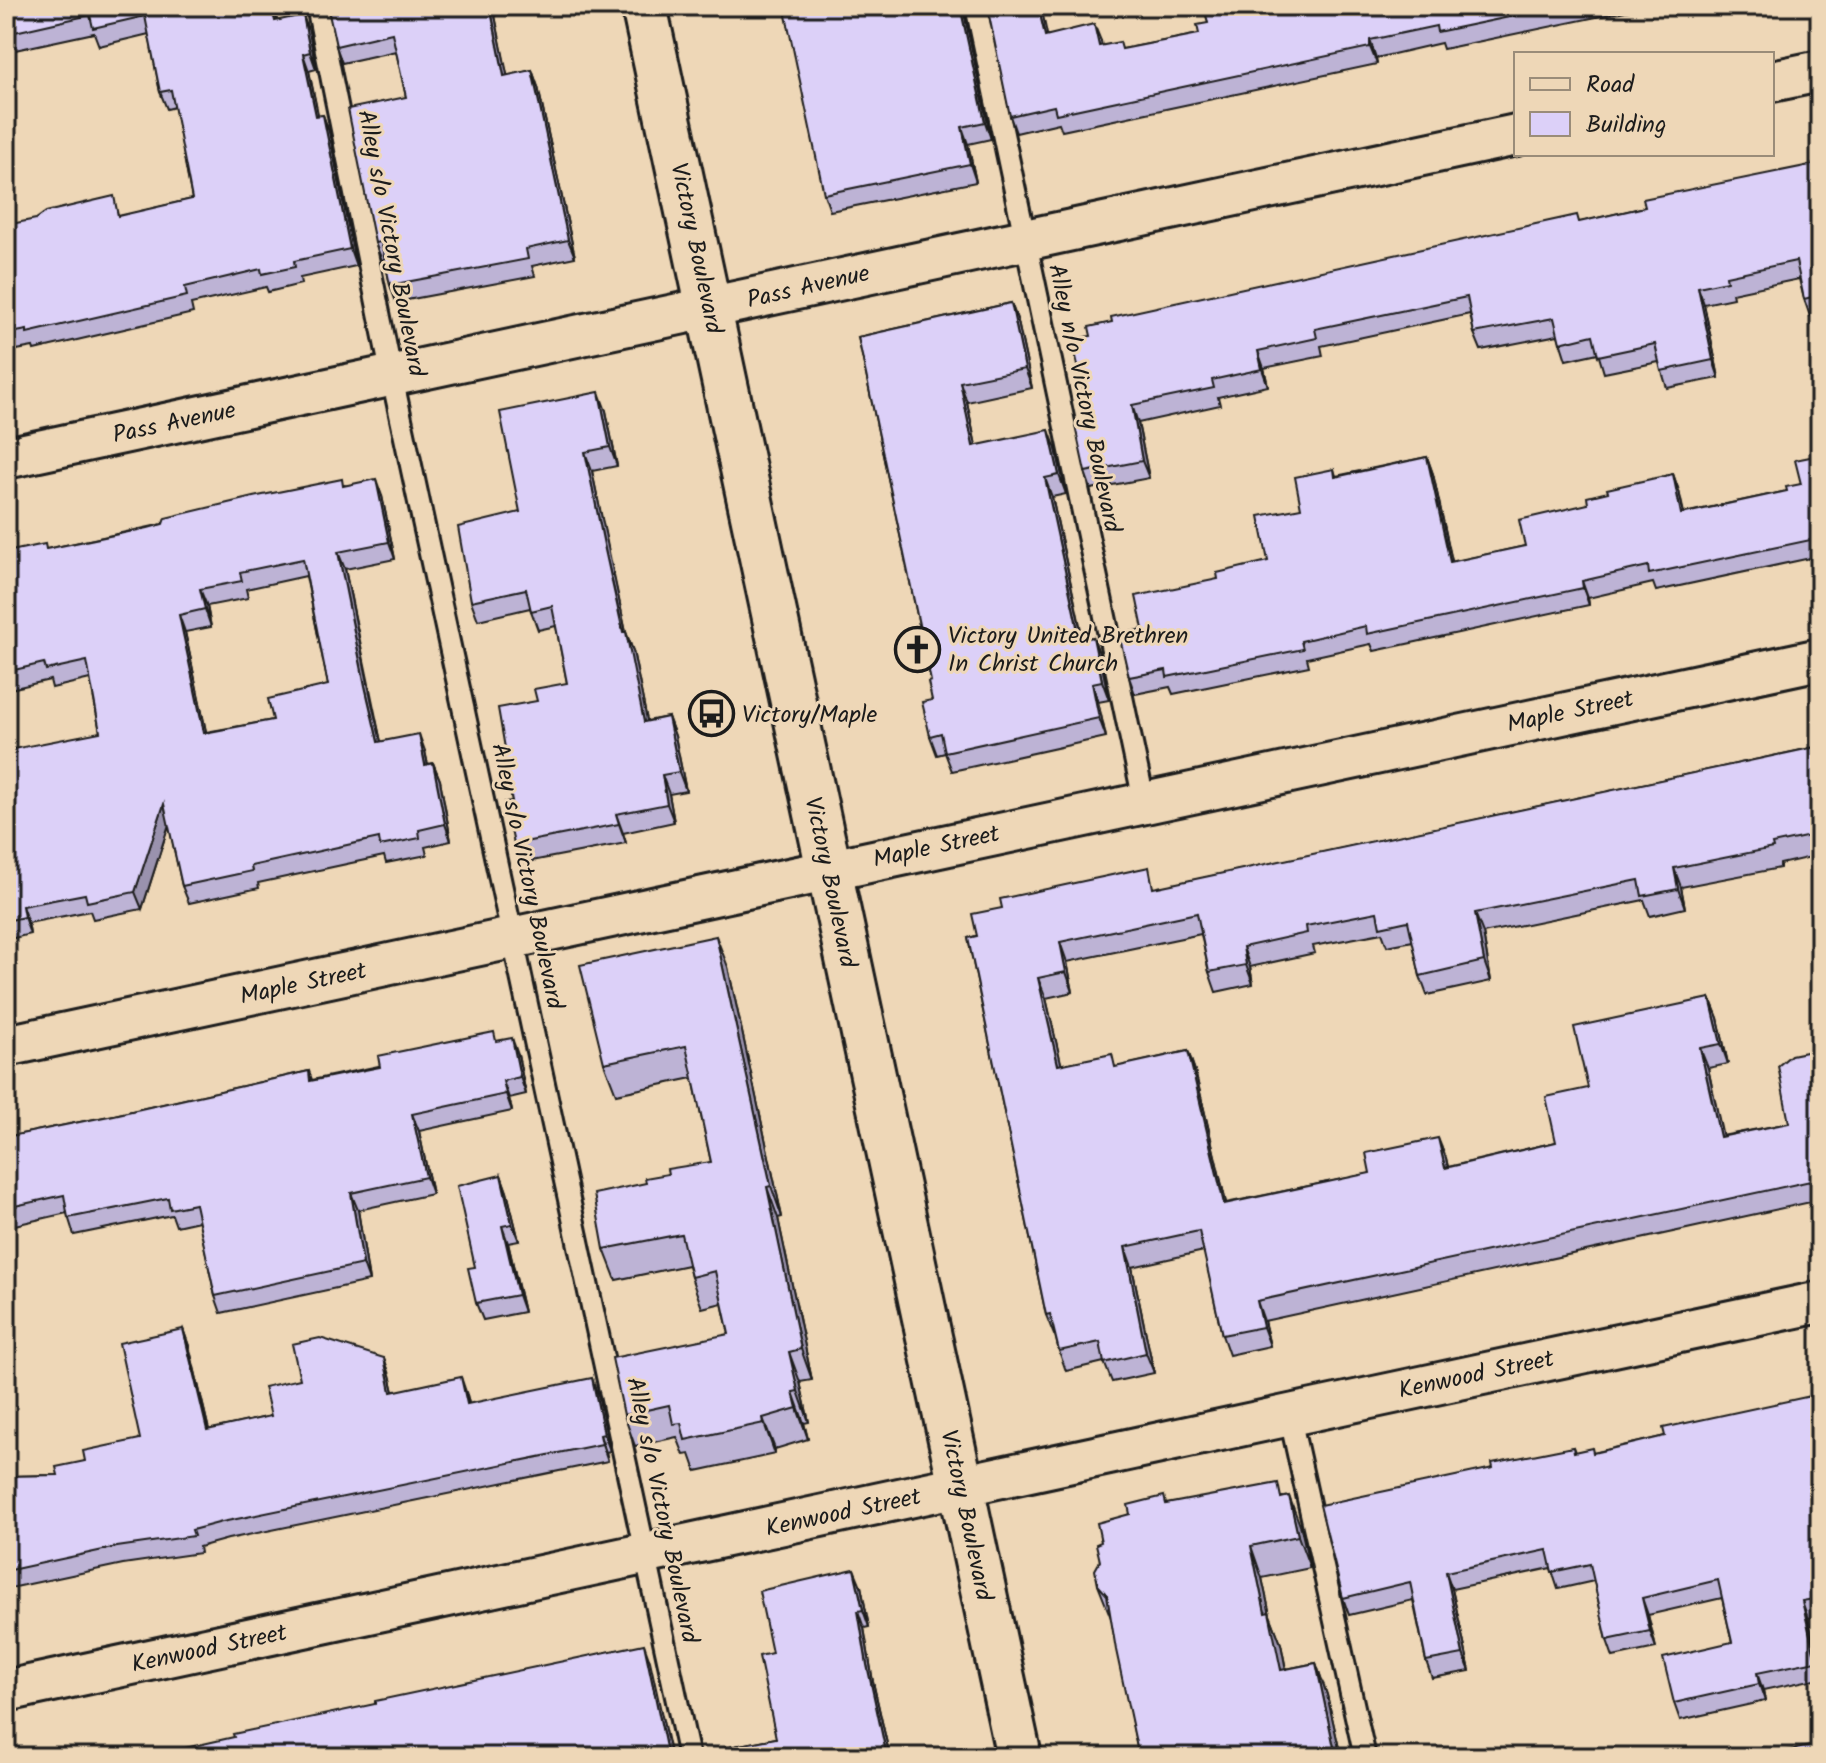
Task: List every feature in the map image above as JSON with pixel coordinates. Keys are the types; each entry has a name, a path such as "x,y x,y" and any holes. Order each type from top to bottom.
{"main road":[{"name":"Victory Boulevard","path":"644,6 1019,1757"}],"street":[{"path":"1774,81 1820,71"},
{"name":"Pass Avenue","path":"6,458 710,308 1024,237 1514,135"},
{"name":"Maple Street","path":"6,1046 1820,659"},
{"name":"Kenwood Street","path":"6,1691 961,1487 1289,1413 1820,1302"}],"lane":[{"name":"Alley s/o Victory Boulevard","path":"317,6 392,377 689,1757"},
{"name":"Alley n/o Victory Boulevard","path":"976,6 1144,801"},
{"path":"1289,1413 1365,1757"}],"building":[{"path":"6,6 271,6 275,21 303,15 310,52 303,54 316,116 323,115 350,249 294,261 295,267 262,274 261,269 185,287 187,296 27,333 27,330 6,334 6,225 114,196 118,216 192,199 171,90 160,92 145,16 93,28 90,15 6,34"},
{"path":"342,6 490,6 504,76 532,70 568,240 526,249 528,259 390,285 381,242 375,243 348,109 406,97 392,33 336,46 328,9"},
{"path":"784,6 960,6 985,122 962,127 970,164 824,194"},
{"path":"987,6 1038,6 1045,36 1094,24 1099,46 1120,42 1122,49 1199,34 1197,25 1208,23 1204,6 1562,6 1437,32 1436,26 1370,40 1370,47 1056,114 1054,106 1010,116"},
{"path":"1820,163 1820,295 1804,299 1796,261 1726,276 1727,281 1698,287 1713,360 1661,371 1655,344 1598,356 1593,335 1560,343 1554,318 1474,333 1467,297 1315,329 1317,338 1258,351 1262,369 1212,380 1214,388 1132,405 1142,461 1085,472 1075,426 1091,423 1072,339 1091,336 1089,327 1112,322 1111,317 1577,215 1579,222 1645,207 1643,199"},
{"path":"1011,303 1025,369 960,382 973,446 1049,430 1059,475 1045,478 1080,640 1093,637 1102,681 1092,683 1099,718 945,752 941,733 930,736 922,702 932,700 928,682 931,681 858,337"},
{"path":"599,392 610,447 585,452 605,550 644,722 668,717 679,772 662,775 667,804 616,814 619,824 514,844 505,802 512,801 501,749 505,748 498,708 537,701 534,689 567,683 552,606 531,611 526,589 471,601 458,527 520,512 500,412"},
{"path":"1820,455 1820,538 1649,574 1648,566 1582,581 1583,588 1367,634 1366,626 1301,641 1303,649 1167,677 1166,670 1129,677 1119,634 1143,629 1136,596 1218,579 1217,573 1268,561 1259,516 1301,508 1295,477 1334,469 1335,477 1427,457 1450,562 1525,546 1519,520 1588,504 1587,497 1608,492 1607,489 1673,474 1681,514 1787,491 1786,487 1801,484 1795,460"},
{"path":"342,479 343,486 376,479 389,542 338,552 378,742 419,734 425,765 433,763 445,824 419,830 420,838 380,846 379,838 251,866 252,871 182,886 164,804 135,892 87,902 85,894 22,906 24,917 6,921 6,770 12,769 8,750 100,732 87,661 46,670 44,663 6,672 6,552 45,544 46,549 148,528 163,524 165,518","holes":["303,559 328,685 268,699 273,720 204,733 179,615 205,609 200,589 242,581 240,572"]},
{"path":"1820,746 1820,834 1772,844 1773,848 1674,868 1678,889 1642,896 1639,880 1475,913 1484,961 1420,976 1408,921 1380,927 1377,912 1306,926 1307,933 1243,947 1246,965 1209,972 1197,913 1060,942 1066,972 1038,978 1058,1065 1112,1054 1115,1067 1188,1051 1224,1204 1370,1173 1366,1153 1438,1138 1445,1168 1556,1142 1546,1097 1588,1088 1574,1027 1710,998 1721,1044 1700,1048 1720,1137 1789,1123 1778,1066 1791,1055 1811,1051 1820,1077 1820,1179 1257,1301 1263,1327 1222,1335 1199,1231 1125,1247 1146,1353 1104,1363 1100,1342 1059,1351 1050,1314 1046,1315 968,938 977,936 972,914 1002,908 1000,899 1149,867 1153,888"},
{"path":"716,936 771,1186 767,1187 801,1349 789,1352 798,1391 793,1392 797,1408 763,1418 764,1423 685,1440 681,1423 673,1424 669,1405 624,1415 612,1358 729,1334 715,1271 691,1277 681,1234 604,1249 594,1194 646,1183 645,1178 668,1174 667,1169 711,1162 686,1046 604,1063 580,965"},
{"path":"494,1032 496,1041 512,1038 520,1077 503,1081 506,1094 412,1114 426,1177 351,1193 363,1264 215,1296 195,1204 170,1209 168,1198 68,1218 64,1195 6,1208 6,1137 309,1071 310,1081 380,1067 378,1056"},
{"path":"501,1175 512,1224 502,1226 518,1295 476,1303 468,1268 475,1267 457,1186"},
{"path":"183,1329 207,1430 271,1416 264,1387 300,1379 292,1344 320,1338 384,1358 391,1392 461,1377 467,1404 592,1378 604,1434 600,1435 602,1444 222,1522 192,1530 194,1536 117,1547 6,1571 6,1476 58,1475 56,1467 85,1461 83,1451 140,1439 119,1343"},
{"path":"1820,1394 1820,1455 1809,1458 1820,1505 1820,1598 1802,1601 1816,1661 1757,1673 1759,1684 1674,1703 1663,1658 1732,1642 1718,1580 1642,1598 1650,1631 1607,1640 1590,1564 1552,1572 1547,1550 1446,1572 1463,1654 1426,1661 1410,1582 1343,1598 1320,1505 1493,1468 1492,1463 1573,1447 1574,1452 1592,1448 1593,1453 1665,1436 1663,1428"},
{"path":"1278,1483 1281,1498 1289,1496 1298,1536 1251,1546 1265,1613 1269,1612 1281,1670 1316,1663 1336,1757 1139,1757 1107,1595 1098,1585 1095,1570 1100,1561 1096,1544 1101,1542 1097,1523 1130,1514 1128,1505 1164,1496 1166,1504"},
{"path":"854,1569 863,1610 858,1611 867,1665 887,1757 678,1757 776,1738 759,1656 772,1653 759,1591"},
{"path":"644,1644 668,1757 145,1757 234,1737 233,1734 375,1704 375,1701"},
{"path":"1820,1744 1820,1757 1720,1757 1765,1748 1767,1755"}],"place":[{"name":"Victory United Brethren In Christ Church","path":"917,649"},
{"name":"Victory/Maple","path":"711,714"}]}
